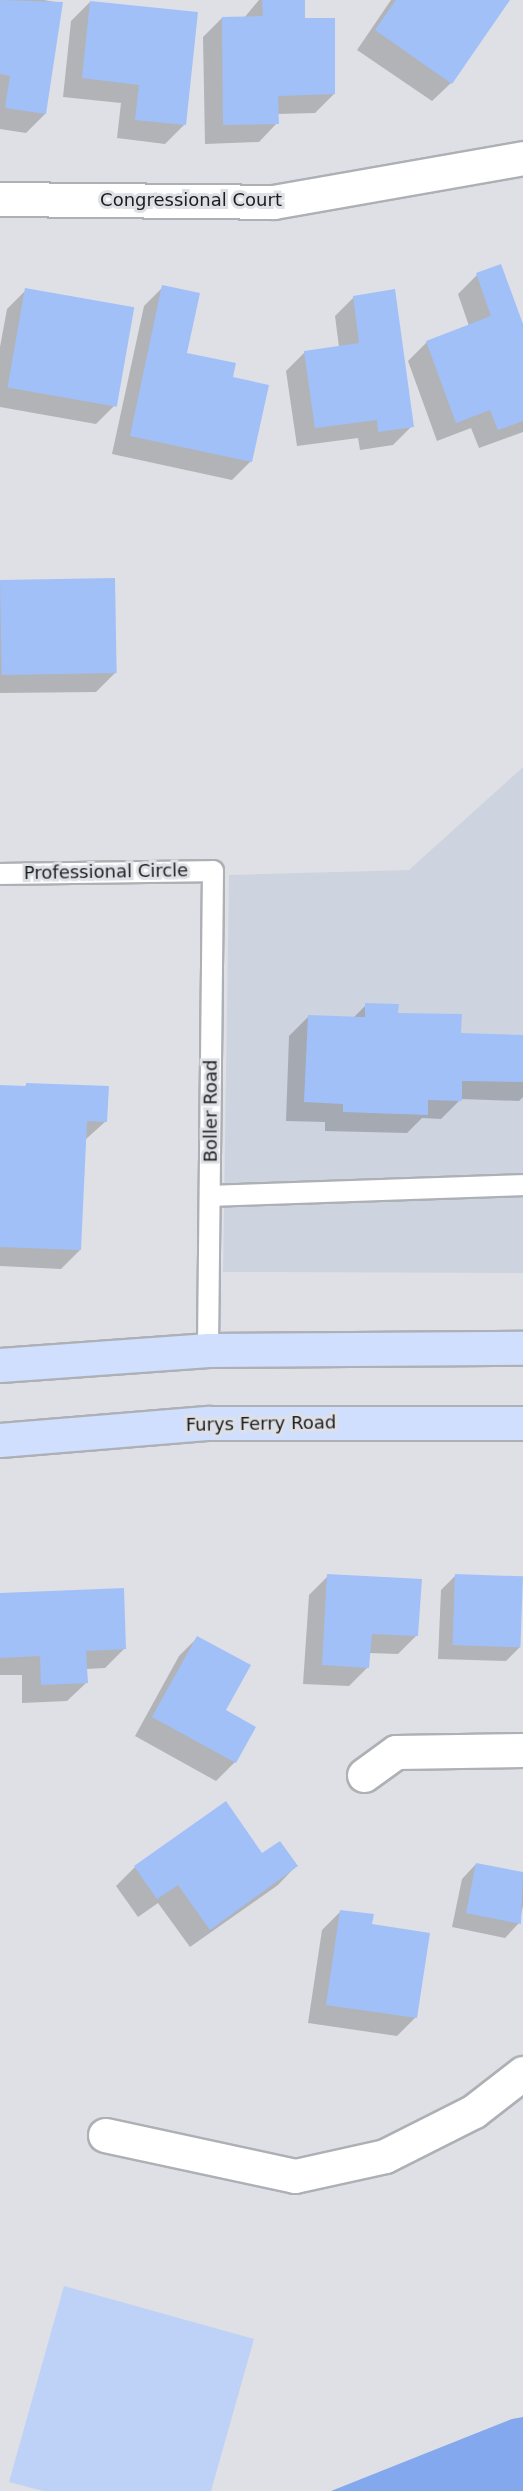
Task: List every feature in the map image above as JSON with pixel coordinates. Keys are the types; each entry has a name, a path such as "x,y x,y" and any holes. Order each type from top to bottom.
{"main road":[{"path":"0,1365 208,1350 523,1348"},
{"name":"Furys Ferry Road","path":"0,1440 209,1423 523,1423"}],"street":[{"name":"Congressional Court","path":"0,199 274,202 523,158"},
{"path":"364,1775 396,1752 523,1750"},
{"path":"105,2135 295,2176 385,2156 474,2111 523,2073"}],"lane":[{"name":"Professional Circle","path":"0,874 213,871"},
{"name":"Boller Road","path":"208,1350 213,871"},
{"path":"211,1196 523,1185"}],"shaded area":[{"path":"523,767 523,1273 223,1272 229,875 409,870"},
{"path":"64,2286 254,2339 211,2491 43,2491 9,2482"}],"water":[{"path":"523,2417 523,2491 331,2491 512,2419"}],"building":[{"path":"0,0 63,2 46,114 5,108 10,76 0,74"},
{"path":"262,0 305,0 305,18 335,18 335,94 278,96 279,124 223,125 222,17 263,16"},
{"path":"396,0 510,0 452,84 375,30"},
{"path":"90,1 198,12 186,125 135,120 139,85 82,78"},
{"path":"501,264 523,324 523,421 498,430 490,410 456,423 426,341 491,316 476,273"},
{"path":"162,285 200,293 187,353 236,363 233,377 269,385 252,462 130,436"},
{"path":"25,288 134,307 117,407 7,387"},
{"path":"395,289 414,427 378,432 377,420 315,428 304,351 359,343 353,296"},
{"path":"115,578 117,673 2,675 0,580"},
{"path":"365,1003 399,1004 398,1013 462,1014 461,1033 523,1035 523,1082 462,1081 462,1101 428,1100 428,1115 343,1112 343,1104 304,1102 308,1015 365,1017"},
{"path":"26,1083 109,1086 107,1122 87,1121 81,1250 0,1247 0,1085 26,1086"},
{"path":"327,1574 422,1579 418,1636 372,1634 369,1668 322,1665"},
{"path":"455,1574 523,1576 520,1647 453,1645"},
{"path":"124,1588 126,1649 86,1651 88,1683 41,1685 40,1656 0,1658 0,1593"},
{"path":"197,1636 251,1665 226,1710 256,1727 236,1763 152,1717"},
{"path":"226,1801 262,1853 280,1841 298,1866 210,1930 178,1885 157,1899 134,1866"},
{"path":"476,1863 523,1872 521,1924 466,1913"},
{"path":"340,1910 374,1914 372,1924 430,1933 417,2018 326,2005"}]}
